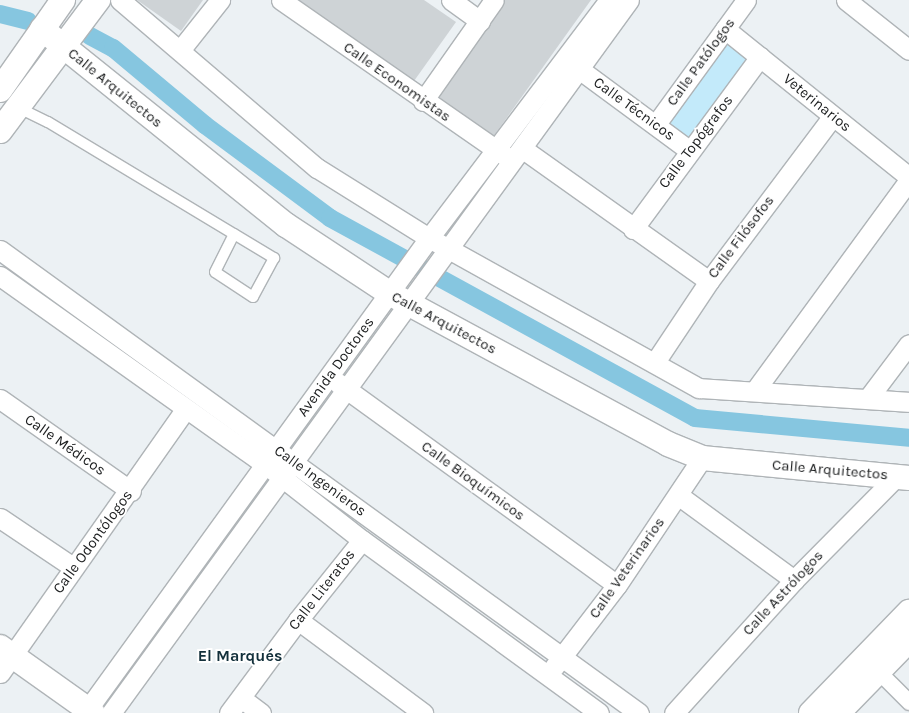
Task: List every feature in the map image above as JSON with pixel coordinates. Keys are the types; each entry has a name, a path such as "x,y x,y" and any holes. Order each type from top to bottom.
{"street":[{"path":"0,90 63,0"},
{"path":"0,131 9,102 63,46 98,0"},
{"path":"120,0 181,49 317,168 427,241 443,255 655,362 699,388 756,389 869,397 909,402"},
{"path":"181,49 220,0"},
{"name":"Calle Economistas","path":"281,0 422,101 497,151 519,156 633,229 709,281"},
{"path":"451,0 480,21"},
{"path":"422,101 494,0"},
{"name":"Avenida Doctores","path":"94,712 294,463 347,389 403,292 427,241 497,151 609,0"},
{"name":"Avenida Doctores","path":"94,712 270,456 330,376 403,292 443,255 519,156 629,0"},
{"name":"Calle Patólogos","path":"656,124 746,0"},
{"path":"846,0 909,50"},
{"name":"Calle Arquitectos","path":"42,28 286,224 668,444 702,458 902,477"},
{"name":"Veterinarios","path":"725,29 909,179"},
{"name":"Calle Topógrafos","path":"633,229 689,150 760,57"},
{"name":"Calle Técnicos","path":"579,69 689,150"},
{"name":"Calle Filósofos","path":"655,362 709,281 833,116"},
{"path":"756,389 909,179"},
{"name":"Calle Ingenieros","path":"0,250 270,456 282,478 362,540 599,713"},
{"name":"Calle Ingenieros","path":"0,276 185,410 270,456 294,463 639,713"},
{"path":"869,397 909,344"},
{"name":"Calle Bioquímicos","path":"330,376 617,585"},
{"name":"Calle Médicos","path":"0,399 131,491"},
{"name":"Calle Odontólogos","path":"4,659 131,491 185,410"},
{"name":"Calle Veterinarios","path":"547,676 617,585 702,458"},
{"name":"Calle Astrólogos","path":"674,713 794,580 902,477"},
{"path":"678,495 794,580"},
{"path":"0,518 73,567"},
{"name":"Calle Literatos","path":"230,713 298,620 362,540"},
{"path":"811,713 909,612"},
{"path":"298,620 423,713"},
{"path":"838,713 909,640"},
{"path":"4,659 94,712"},
{"path":"878,671 909,702"},
{"path":"241,698 261,713"}],"lane":[{"path":"9,102 48,122 274,258 253,296 214,272 234,234"}],"shaded area":[{"path":"730,34 755,53 688,139 663,122"}],"building":[{"path":"137,0 203,0 181,31"},
{"path":"299,0 424,0 456,22 414,81"},
{"path":"501,0 591,0 493,137 433,94"}],"waterway":[{"path":"0,14 28,21"},
{"path":"90,36 113,48 205,125 330,218 695,418 909,438"}],"district":[{"name":"El Marqués","path":"240,656"}]}
